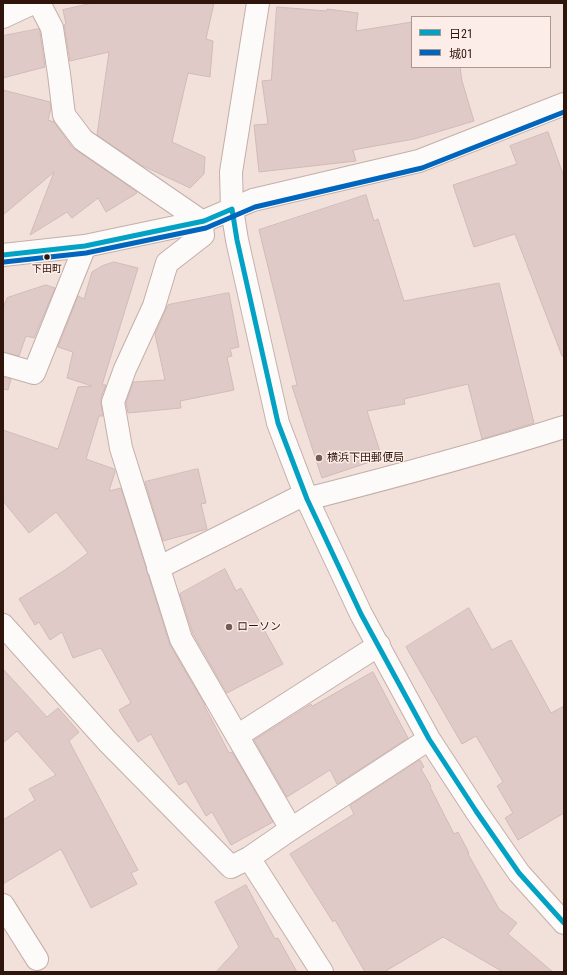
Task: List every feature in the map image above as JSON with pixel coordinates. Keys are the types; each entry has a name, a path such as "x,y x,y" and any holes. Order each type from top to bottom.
{"street":[{"path":"258,3 231,172 232,209 278,423 306,497 361,614 429,739 519,873 564,923"},
{"path":"3,16 39,4 52,28 64,115 83,140 201,221 203,235 168,262 154,306 125,369 112,402 121,448 181,639 290,829"},
{"path":"3,255 85,246 204,221 254,200 419,161 563,106"},
{"path":"3,364 34,373 85,246"},
{"path":"158,568 306,497 382,480 564,427"},
{"path":"3,625 107,741 231,867 249,858 290,829 429,739"},
{"path":"237,736 379,645"},
{"path":"249,858 322,972"},
{"path":"3,905 37,959"}],"building":[{"path":"93,3 214,3 206,39 213,41 210,77 188,73 172,142 205,157 204,174 190,188 141,165 97,135 109,52 70,61 63,10"},
{"path":"277,7 327,11 327,9 358,13 356,31 411,22 411,68 460,68 462,81 474,121 414,139 353,150 356,161 259,172 254,125 268,124 262,81 271,80"},
{"path":"39,29 45,67 3,78 3,36"},
{"path":"3,90 50,102 51,108 48,120 54,122 73,148 137,193 106,212 98,198 72,218 67,212 30,235 54,172 3,215"},
{"path":"548,132 564,177 564,356 562,356 515,234 474,247 453,185 517,164 510,146"},
{"path":"366,195 374,221 378,219 404,301 499,283 534,423 482,439 468,384 404,399 405,404 367,411 382,458 322,478 292,386 297,385 259,230"},
{"path":"114,262 138,268 102,385 106,385 101,398 103,416 99,416 86,459 114,469 115,472 109,491 121,488 170,645 205,705 229,753 232,752 273,822 231,845 212,812 206,816 186,781 179,785 151,734 138,742 119,710 131,703 101,648 73,658 62,632 50,640 39,622 35,625 19,599 65,570 88,553 56,512 29,533 3,501 3,430 58,449 78,387 92,386 67,378 73,352 58,347 78,296 84,299 92,272 102,266"},
{"path":"46,285 55,288 34,338 26,336 19,356 3,352 3,308 7,298"},
{"path":"229,293 239,347 230,349 232,356 227,357 234,390 180,401 181,408 128,413 126,403 133,382 165,380 155,334 168,305"},
{"path":"3,377 11,379 8,390 3,389"},
{"path":"198,469 206,503 201,504 207,529 163,541 145,482"},
{"path":"225,569 236,591 241,588 283,664 227,693 193,634 180,594"},
{"path":"469,608 492,650 511,640 551,713 564,706 564,813 518,840 505,818 513,813 497,786 503,782 476,736 462,744 406,647"},
{"path":"3,669 47,717 58,708 79,732 69,741 138,870 131,873 137,884 91,908 61,849 3,884 3,820 35,800 29,789 56,775 17,731 3,743"},
{"path":"373,672 408,738 337,784 330,770 287,797 254,740 311,704 312,706"},
{"path":"420,760 424,767 421,769 431,786 430,787 454,834 458,832 469,853 468,854 499,909 517,923 508,934 553,972 503,972 443,937 384,972 365,972 335,920 333,922 290,854 354,814 350,806"},
{"path":"246,885 275,939 278,938 297,972 216,972 239,947 215,902"}],"transit line":[{"name":"城01","path":"4,262 86,253 206,228 255,207 422,168 564,112"},
{"name":"日21","path":"3,255 85,246 204,221 232,209 237,240 278,423 307,499 361,614 429,739 519,873 564,923"}],"place":[{"name":"下田町","path":"47,257"},
{"name":"横浜下田郵便局","path":"319,458"},
{"name":"ローソン","path":"229,627"}]}
